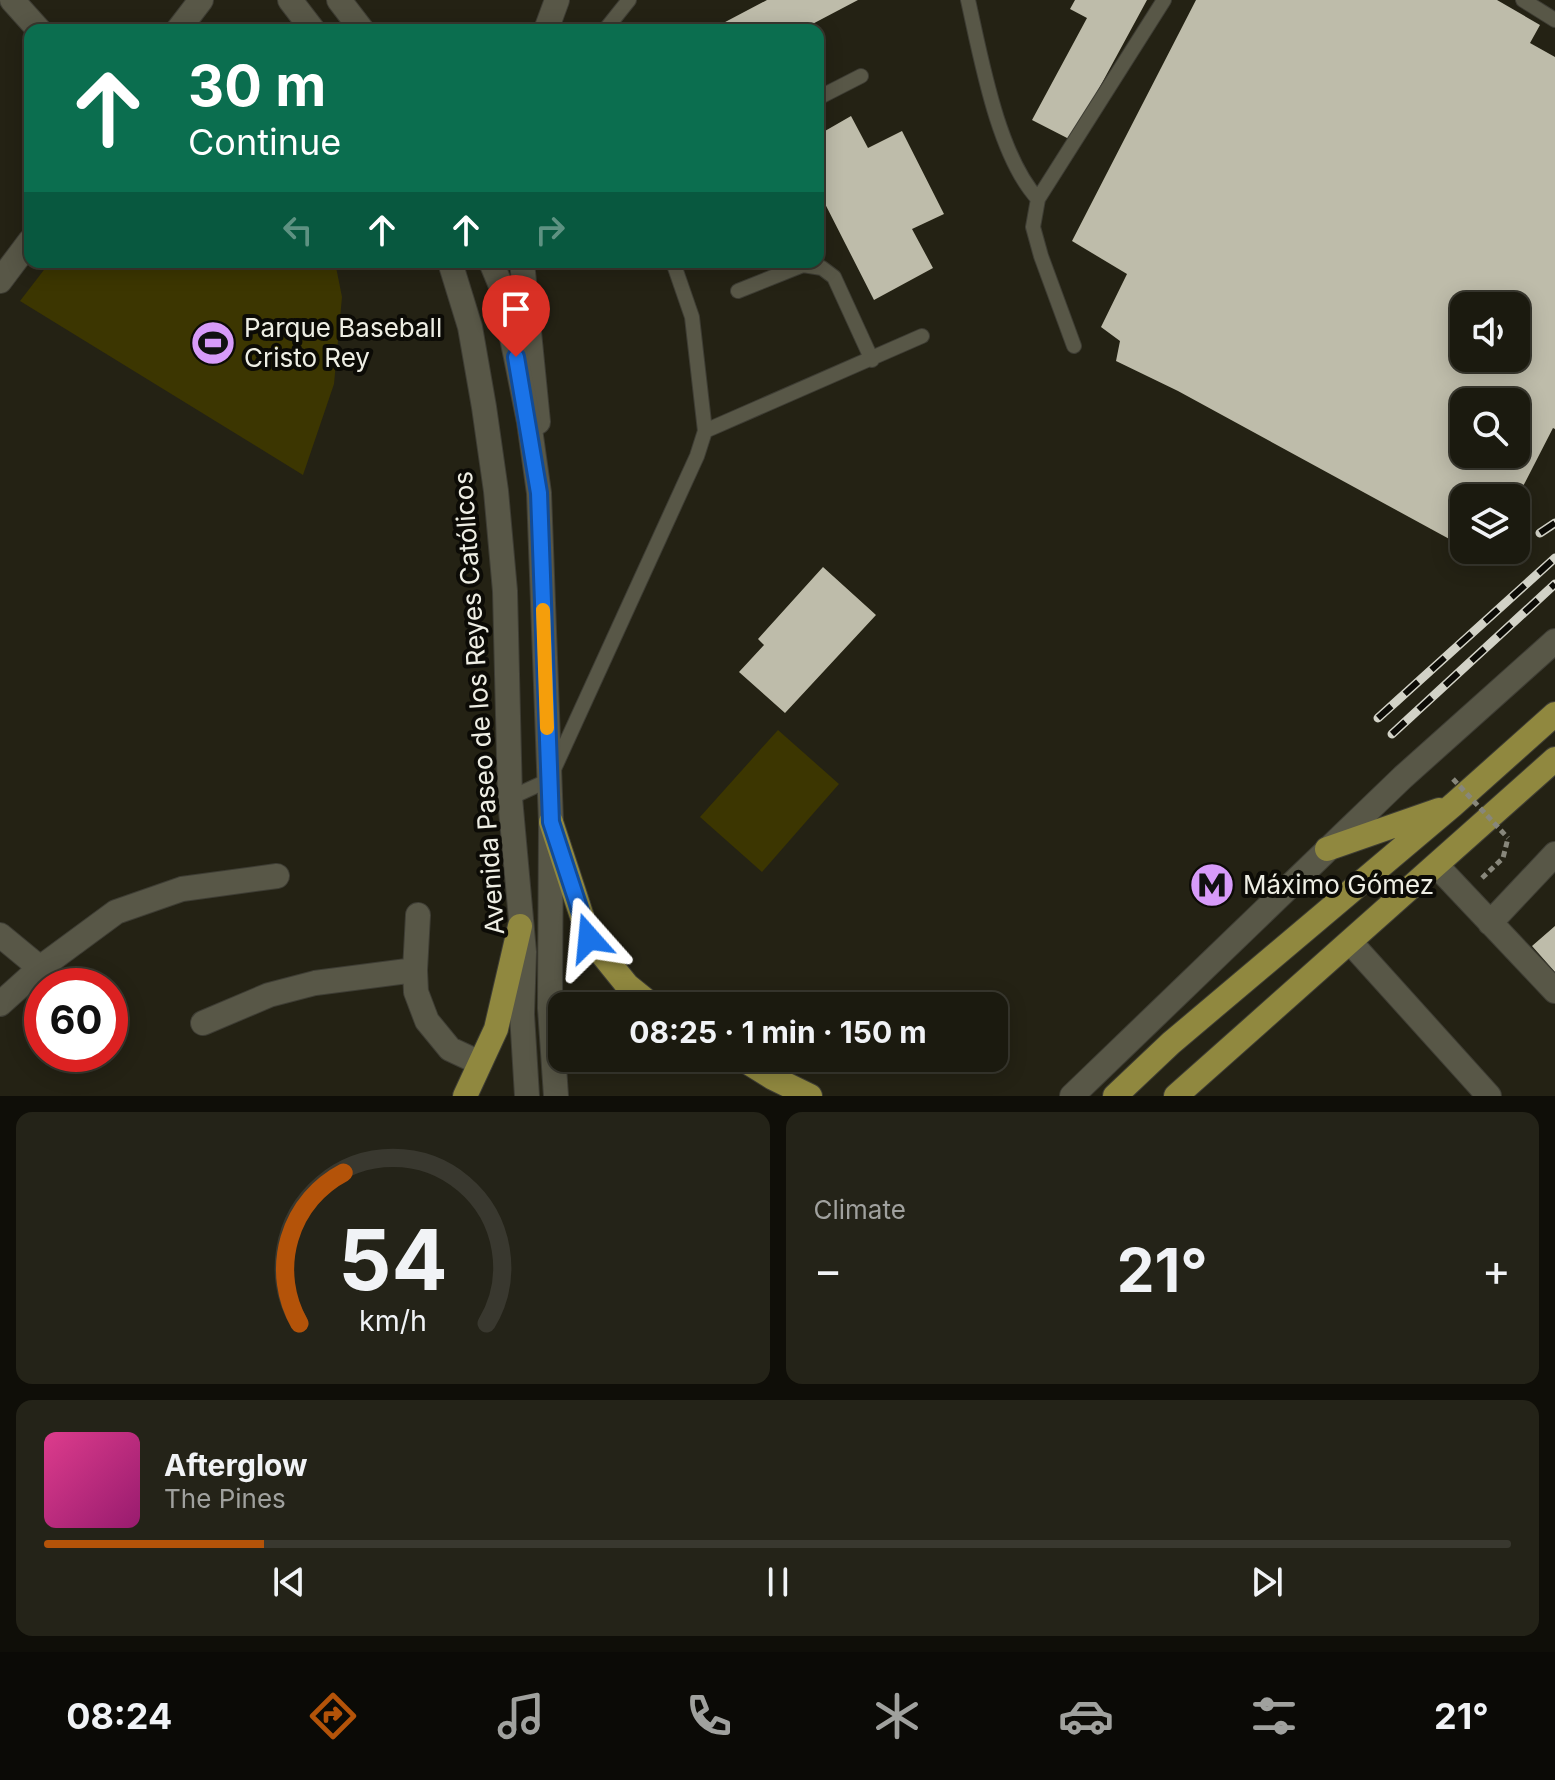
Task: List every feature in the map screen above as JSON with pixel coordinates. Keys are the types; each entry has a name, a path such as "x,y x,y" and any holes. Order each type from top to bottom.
{"main road":[{"path":"1115,1094 1555,714"},
{"path":"1176,1096 1555,759"},
{"path":"1327,849 1453,805"},
{"path":"551,822 589,938 636,992"},
{"path":"465,1096 496,1029 520,926"},
{"path":"766,1072 810,1096"}],"street":[{"path":"12,0 34,24"},
{"path":"183,24 201,0"},
{"path":"548,24 557,0"},
{"path":"293,4 308,24"},
{"path":"0,281 24,249"},
{"name":"Avenida Paseo de los Reyes Católicos","path":"452,268 470,327 496,491 505,591 510,798 524,952 522,1014 527,1096"},
{"name":"Avenida Paseo de los Reyes Católicos","path":"494,268 501,286 516,357 539,493"},
{"name":"Avenida Paseo de los Reyes Católicos","path":"523,268 538,416 551,822 549,954 556,1096"},
{"path":"1072,1096 1327,849 1555,641"},
{"path":"1490,923 1555,854"},
{"path":"1437,866 1555,991"},
{"path":"0,935 40,968 116,912 182,889 277,876"},
{"path":"418,915 416,992 427,1021 450,1049 480,1063"},
{"path":"1351,943 1489,1096"},
{"path":"203,1023 269,995 315,983 415,970"},
{"path":"0,1004 24,982"}],"lane":[{"path":"610,24 629,0"},
{"path":"968,0 1007,151 1026,186 1038,199"},
{"path":"1074,346 1033,227 1038,199 1164,0"},
{"path":"1523,0 1555,20"},
{"path":"824,95 861,76"},
{"path":"510,798 549,780 697,456 705,431 692,317 675,268"},
{"path":"738,291 796,268"},
{"path":"822,268 834,277 872,360"},
{"path":"705,431 922,336"}],"path":[{"path":"1453,779 1508,838 1503,858"}],"shaded area":[{"name":"Parque Baseball Cristo Rey","path":"45,268 336,268 342,297 334,384 303,475 20,301"},
{"path":"778,730 839,784 762,872 700,817"}],"building":[{"path":"767,0 858,0 812,24 721,24"},
{"path":"1075,0 1147,0 1071,140 1032,120 1087,18 1070,9"},
{"path":"1196,0 1497,0 1540,25 1530,43 1555,57 1555,429 1524,484 1450,484 1450,539 1178,391 1116,361 1120,341 1101,327 1127,274 1072,241"},
{"path":"851,116 868,148 902,131 944,214 912,229 933,268 874,300 824,202 824,132"},
{"path":"823,567 876,615 785,713 739,672 764,645 758,639"},
{"path":"1555,926 1555,972 1532,946"}],"railway":[{"path":"1540,533 1555,523"},
{"path":"1378,718 1555,558"},
{"path":"1392,734 1555,584"}],"slow traffic":[{"path":"543,610 547,728"}],"place":[{"name":"Parque Baseball Cristo Rey","path":"213,343"},
{"name":"Máximo Gómez","path":"1212,885"}],"route":[{"path":"516,357 539,493 551,822 589,938"}]}
